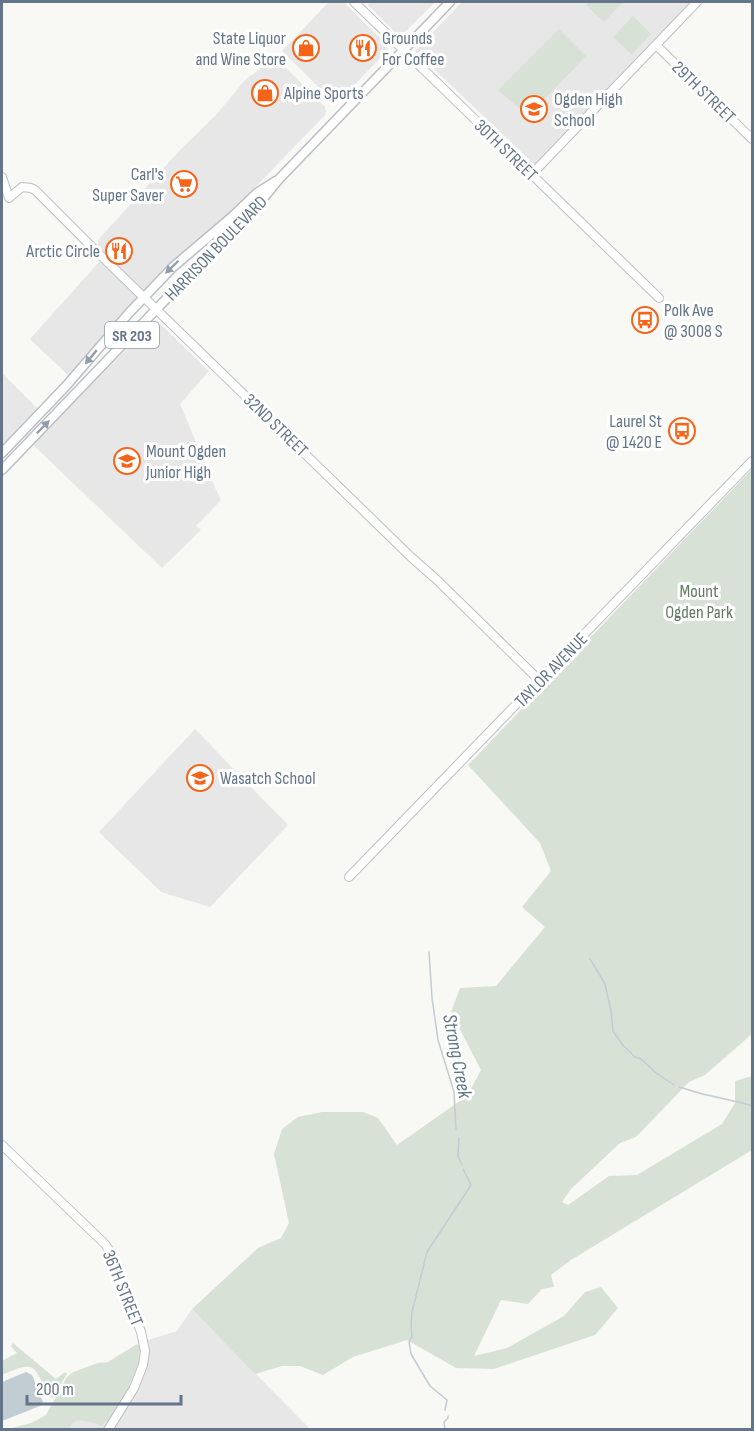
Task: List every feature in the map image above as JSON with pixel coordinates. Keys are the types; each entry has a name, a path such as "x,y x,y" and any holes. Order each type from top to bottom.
{"main road":[{"name":"HARRISON BOULEVARD","path":"2,470 450,2"},
{"name":"HARRISON BOULEVARD","path":"2,453 68,385 143,297 179,261 257,193 279,179"}],"street":[{"name":"30TH STREET","path":"354,2 659,298"},
{"path":"532,174 697,2"},
{"name":"29TH STREET","path":"656,45 753,139"},
{"name":"32ND STREET","path":"2,177 9,198 22,187 35,190 540,681"},
{"name":"TAYLOR AVENUE","path":"349,877 753,461"},
{"name":"36TH STREET","path":"2,1145 105,1244 114,1257 141,1332 144,1351 143,1365 137,1382 108,1430"}],"shaded area":[{"path":"329,2 343,2 388,48 336,102 282,51"},
{"path":"371,2 435,2 406,31 401,33 395,32 368,5"},
{"name":"Ogden High School","path":"462,2 695,2 537,167 415,51"},
{"path":"273,59 277,59 325,107 325,115 152,294 147,294 98,246 98,240 181,149 216,115 245,80"},
{"path":"100,261 140,300 71,378 30,339"},
{"name":"Mount Ogden Junior High","path":"156,320 209,371 180,404 221,500 196,526 201,530 162,568 32,444"},
{"path":"2,373 39,410 2,449"},
{"path":"195,729 288,825 210,907 161,892 99,832"},
{"path":"192,1309 310,1429 63,1429 108,1364 148,1340 177,1331"},
{"path":"26,1372 32,1375 43,1402 40,1406 2,1421 2,1382"}],"green space":[{"path":"589,2 623,2 604,22 586,5"},
{"path":"633,16 651,34 632,55 613,37"},
{"path":"559,29 586,56 528,116 498,90"},
{"name":"Mount Ogden Park","path":"752,469 752,1034 705,1075 689,1082 636,1137 620,1143 571,1189 562,1202 568,1205 609,1176 637,1175 722,1124 735,1103 735,1081 752,1076 752,1150 571,1260 551,1275 554,1287 542,1289 528,1304 501,1300 474,1356 507,1348 564,1316 585,1292 601,1287 618,1308 595,1335 494,1369 456,1368 407,1340 353,1357 323,1375 300,1366 282,1366 255,1374 192,1309 258,1248 281,1238 289,1223 274,1154 282,1129 298,1117 322,1112 363,1112 378,1118 397,1145 467,1096 481,1070 451,1012 460,988 496,986 545,927 522,907 551,871 540,843 468,765"},
{"path":"13,1343 56,1379 65,1372 67,1374 52,1398 34,1369 30,1367 2,1375 2,1361 17,1353 11,1346"},
{"path":"137,1344 140,1346 137,1367 129,1386 109,1420 102,1426 78,1420 72,1423 70,1429 8,1429 31,1423 46,1415 67,1377 73,1372 108,1362"}],"waterway":[{"name":"Strong Creek","path":"429,952 438,1040 454,1092 456,1129"},
{"path":"590,959 605,984 613,1031 635,1057 641,1059 674,1085"},
{"path":"679,1087 752,1106"},
{"name":"Strong Creek","path":"459,1138 458,1156 462,1165"},
{"name":"Strong Creek","path":"445,1410 447,1400 430,1386 411,1354 409,1342 412,1337 412,1312 427,1252 471,1185 463,1169"},
{"name":"Strong Creek","path":"445,1430 444,1422 448,1416"}],"place":[{"name":"State Liquor and Wine Store","path":"306,48"},
{"name":"Grounds For Coffee","path":"363,48"},
{"name":"Alpine Sports","path":"265,93"},
{"name":"Ogden High School","path":"534,109"},
{"name":"Carl's Super Saver","path":"184,184"},
{"name":"Arctic Circle","path":"119,251"},
{"name":"Polk Ave @ 3008 S","path":"645,320"},
{"name":"Laurel St @ 1420 E","path":"682,431"},
{"name":"Mount Ogden Junior High","path":"127,461"},
{"name":"Wasatch School","path":"200,778"}]}
